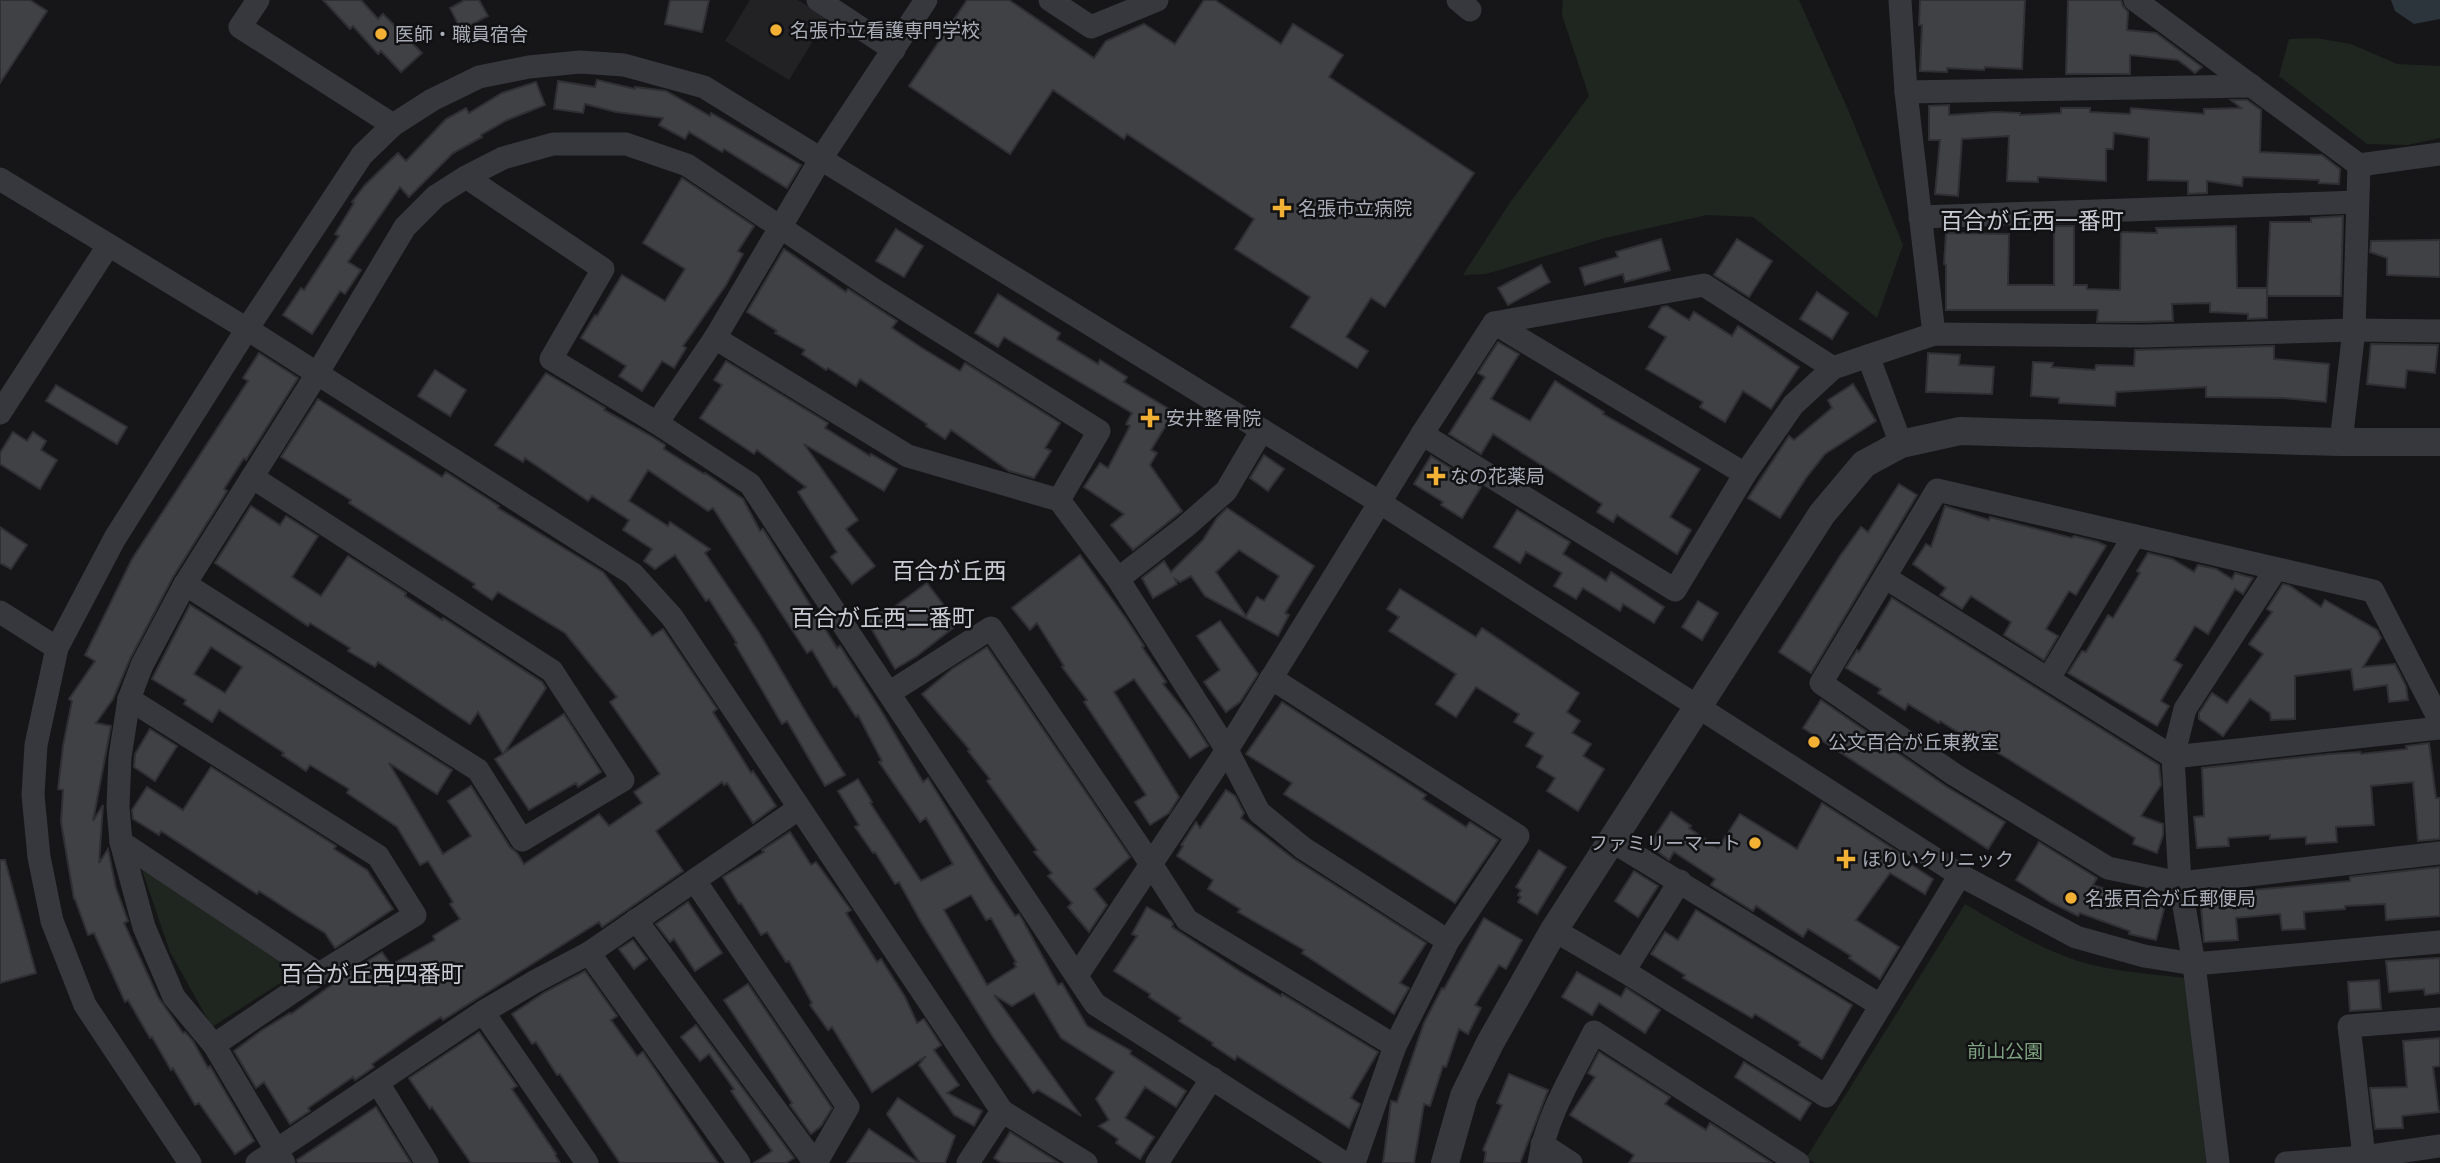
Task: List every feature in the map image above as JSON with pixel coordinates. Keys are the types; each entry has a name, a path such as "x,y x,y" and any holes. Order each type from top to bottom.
{"street":[{"path":"258,0 240,27 393,125"},
{"path":"818,0 894,50"},
{"path":"657,423 715,338 820,160 926,0"},
{"path":"1050,0 1091,27 1157,0"},
{"path":"1900,0 1906,92 1934,334"},
{"path":"2135,0 2359,165 2440,154"},
{"path":"190,1163 85,1005 52,921 39,857 33,795 36,745 57,649 116,538 247,329 362,155 393,125 432,100 480,77 529,67 580,62 624,65 704,87 1379,502 1699,707 1774,747 1960,875 2076,937 2144,956 2194,964 2440,942"},
{"path":"1906,92 2252,86"},
{"path":"798,809 589,953 483,1012 273,1159 214,1045 174,997 144,927 121,842 119,769 129,699 142,665 185,584 317,374 405,227 436,196 503,158 553,144 626,144 687,165 876,291 1099,431 1059,500"},
{"path":"2341,442 2354,330 2359,165"},
{"path":"466,177 603,269 551,359 657,423 750,484 1078,974 1095,1004 1344,1163"},
{"path":"0,179 247,329 634,574 672,617 1002,1111 1086,1163"},
{"path":"1920,217 2357,202"},
{"path":"0,414 108,246"},
{"path":"1078,974 1227,750 1379,502 1494,323 1704,285 1833,368"},
{"path":"1494,323 1745,474"},
{"path":"1422,434 1675,590 1745,474 1793,405 1833,368 1868,356 1934,334 2144,336 2354,330 2440,331"},
{"path":"715,338 908,456 1059,500 1118,579 1227,750 1259,812 1303,848 1448,941"},
{"path":"1868,356 1902,444"},
{"path":"1118,579 1226,491 1262,430"},
{"path":"1445,1163 1464,1096 1490,1043 1554,930 1822,514 1864,464 1902,444 1960,431 2341,442 2440,442"},
{"path":"185,584 478,770 522,840 623,780 552,671 252,477"},
{"path":"2440,720 2373,591 1937,490 1819,686 1955,775 2108,868 2179,883 2440,853"},
{"path":"2049,678 2134,536"},
{"path":"2218,1163 2194,964 2179,883 2173,757 2185,709 2276,569"},
{"path":"1886,578 2173,757 2440,728"},
{"path":"0,612 57,649"},
{"path":"890,693 992,628 1187,920 1395,1046"},
{"path":"1271,678 1518,836 1448,941 1395,1046 1353,1163"},
{"path":"129,699 378,856 415,915 319,974 214,1045"},
{"path":"1610,840 1880,1005"},
{"path":"121,842 319,974"},
{"path":"1554,930 1826,1096 1960,875"},
{"path":"636,920 816,1163 848,1107 695,881"},
{"path":"1624,971 1680,881"},
{"path":"589,953 739,1163"},
{"path":"483,1012 587,1163"},
{"path":"2364,1157 2349,1026 2440,1019"},
{"path":"1571,1163 1541,1154 1550,1120 1594,1032 1798,1163"},
{"path":"1157,1163 1212,1078"},
{"path":"378,1083 427,1163"},
{"path":"968,1163 1002,1111"},
{"path":"2286,1163 2364,1157 2440,1146"}],"shaded area":[{"name":"名張市立看護専門学校","path":"750,0 798,0 827,18 789,80 725,41"},
{"path":"2391,0 2440,0 2440,19 2414,24 2395,11"}],"green space":[{"path":"1563,0 1799,0 1849,112 1903,245 1877,318 1753,217 1707,215 1605,238 1486,274 1463,275 1509,204 1589,96 1562,15"},
{"path":"2316,38 2351,44 2397,64 2440,66 2440,138 2408,145 2367,144 2279,76 2289,39"},
{"path":"142,870 272,952 293,975 212,1027 170,952"},
{"name":"前山公園","path":"1965,904 2049,950 2077,960 2123,971 2185,978 2206,1163 1815,1163 1806,1158"}],"building":[{"path":"0,0 30,0 47,11 0,83"},
{"path":"323,0 361,0 378,19 383,14 422,53 401,72 381,51 378,54 353,26 350,29"},
{"name":"医師・職員宿舎","path":"465,0 479,0 488,16 461,30 450,8"},
{"path":"670,0 709,0 702,32 665,24"},
{"path":"967,0 1009,0 1094,58 1106,41 1144,24 1175,44 1204,0 1215,0 1281,44 1293,24 1343,55 1329,77 1474,173 1385,307 1371,298 1346,337 1368,351 1357,368 1291,327 1310,297 1235,249 1254,219 1127,134 1124,139 1053,90 1010,154 909,86"},
{"path":"1920,0 2025,0 2022,69 1985,67 1984,70 1947,68 1947,72 1920,71"},
{"path":"2068,0 2121,0 2128,12 2127,30 2156,33 2202,67 2195,73 2178,60 2130,55 2130,74 2066,74"},
{"path":"597,80 635,89 666,91 710,116 711,113 801,165 787,188 724,149 722,152 689,132 685,139 659,125 663,118 616,112 585,104 583,113 554,109 558,81 595,87"},
{"path":"536,82 545,105 507,120 453,153 409,197 400,187 348,262 361,270 345,294 340,291 312,334 283,315 301,288 304,290 339,236 335,234 354,203 352,202 365,185 398,153 406,161 446,119 466,108 469,113 502,93"},
{"path":"2231,100 2247,100 2261,110 2260,152 2322,155 2340,169 2339,184 2319,183 2319,180 2243,177 2242,186 2207,181 2207,193 2188,194 2188,181 2148,180 2149,138 2114,133 2113,149 2106,149 2106,181 2038,177 2038,182 2007,181 2009,136 1962,139 1958,196 1935,194 1940,140 1929,140 1929,106 1949,105 1949,115 1996,112 2020,115 2061,113 2061,108 2090,108 2090,112 2130,114 2131,108 2204,114 2204,109 2241,108"},
{"path":"682,178 754,226 738,251 743,254 726,285 683,346 686,348 674,368 662,361 642,391 619,376 626,366 581,338 622,275 665,301 685,269 643,243"},
{"path":"2343,216 2341,296 2267,296 2270,222 2311,222 2311,218"},
{"path":"2054,226 2074,226 2074,285 2087,285 2087,289 2120,290 2121,232 2157,233 2156,228 2236,226 2237,288 2267,288 2267,318 2248,319 2248,314 2210,312 2210,303 2172,304 2173,321 2144,322 2097,322 2098,310 1946,310 1946,233 2009,234 2008,285 2054,285"},
{"path":"896,229 923,246 904,277 876,261"},
{"path":"1661,239 1670,270 1625,282 1623,274 1585,285 1580,268 1618,257 1616,252"},
{"path":"1737,239 1772,261 1749,297 1714,275"},
{"path":"2440,240 2440,277 2387,275 2387,258 2370,252 2371,241"},
{"path":"784,249 846,292 848,289 897,321 892,328 922,348 960,371 965,363 1060,423 1045,448 1051,451 1034,478 1009,471 951,430 945,439 860,379 856,386 828,368 826,370 802,354 805,350 775,333 777,331 747,312"},
{"path":"1541,265 1550,282 1508,305 1498,288"},
{"path":"1817,292 1848,313 1832,339 1800,319"},
{"path":"998,294 1060,333 1057,339 1098,364 1100,360 1127,377 1124,382 1174,412 1151,450 1157,453 1150,465 1182,511 1133,550 1111,525 1124,514 1084,487 1100,463 1108,468 1130,426 1126,424 1132,413 1004,337 998,347 975,333"},
{"path":"1667,306 1689,320 1694,312 1732,336 1738,326 1799,367 1771,409 1743,391 1725,422 1700,407 1703,402 1646,369 1666,337 1649,327 1662,307"},
{"path":"1498,342 1519,354 1491,399 1530,421 1555,381 1604,412 1603,414 1700,469 1670,517 1691,530 1677,554 1617,515 1613,522 1597,512 1602,504 1493,434 1481,454 1449,434 1485,377 1478,373"},
{"path":"2371,344 2438,345 2435,373 2407,370 2405,388 2367,384"},
{"path":"2274,346 2274,359 2329,364 2326,402 2284,398 2206,397 2206,387 2116,392 2115,406 2059,403 2059,398 2031,396 2033,362 2053,363 2052,367 2095,370 2096,365 2134,366 2135,350"},
{"path":"259,353 298,378 246,460 244,458 224,489 227,491 173,577 130,659 113,699 96,723 111,726 93,821 103,805 99,863 108,849 116,888 128,921 124,923 158,997 183,1033 193,1041 208,1068 210,1066 254,1141 235,1154 199,1103 195,1105 128,1000 125,1002 94,933 88,935 74,899 61,822 63,790 58,789 72,701 69,699 95,661 85,655 132,559 248,381 243,378"},
{"path":"1928,353 1960,355 1959,365 1994,367 1992,394 1926,392"},
{"path":"726,361 828,423 825,428 897,469 884,491 804,444 858,520 846,529 875,566 852,584 831,557 837,552 798,492 806,487 757,450 754,454 700,418 722,385 714,380"},
{"path":"435,370 466,390 450,416 418,396"},
{"path":"546,373 651,436 665,445 664,449 743,499 760,531 763,529 837,648 840,646 882,712 923,782 928,778 1015,916 1019,914 1058,985 1062,983 1087,1026 1131,1051 1130,1054 1186,1091 1176,1107 1145,1087 1125,1118 1154,1137 1140,1159 1116,1143 1118,1139 1099,1126 1109,1120 1096,1099 1114,1072 1061,1038 1034,993 1012,1006 994,995 1081,1116 1038,1090 1033,1093 995,1040 899,882 895,884 855,827 859,825 838,791 858,779 872,802 870,803 921,881 953,864 926,818 920,822 879,762 882,761 858,715 856,717 836,686 834,687 812,650 807,653 713,508 708,511 648,470 629,501 668,526 670,522 710,549 705,553 758,631 845,775 825,786 787,721 782,724 709,599 706,601 675,555 655,569 644,561 652,549 623,530 629,520 592,496 588,501 525,458 523,462 495,445","holes":["971,895 986,920 991,918 1016,962 1016,967 987,985 944,910"]},
{"path":"1853,384 1876,421 1825,454 1780,518 1748,498 1789,436 1794,440 1832,408 1828,400"},
{"path":"56,385 127,427 117,444 46,401"},
{"path":"318,399 442,477 446,472 499,506 498,508 603,572 652,636 663,629 717,709 713,712 751,773 753,771 776,806 753,823 727,783 724,785 722,782 656,831 683,871 602,927 599,922 443,1020 441,1017 416,1033 372,1064 374,1067 355,1080 353,1077 290,1124 264,1082 256,1088 234,1051 382,952 391,965 435,940 433,936 460,919 428,861 420,865 397,827 347,793 349,789 310,765 306,771 282,755 284,753 219,710 212,722 184,704 186,700 152,679 190,605 452,770 437,794 389,763 443,854 471,836 448,801 471,786 524,864 599,814 609,826 642,803 634,792 660,774 610,702 617,697 565,633 498,592 492,600 473,587 475,584 349,503 351,500 281,457","holes":["211,647 242,667 225,693 194,674"]},
{"path":"13,432 27,441 33,432 46,441 41,450 57,460 40,489 0,464 0,453"},
{"path":"1264,455 1284,469 1268,491 1250,478"},
{"path":"1431,456 1481,487 1462,518 1414,484"},
{"path":"1899,484 1917,495 1811,673 1779,652 1840,556 1861,527 1868,532"},
{"path":"251,506 280,525 286,516 318,536 292,577 321,596 348,556 406,593 405,596 542,682 546,688 504,753 564,714 601,772 578,787 576,783 529,810 495,759 503,754 478,712 470,724 378,662 375,667 310,623 308,626 215,563"},
{"path":"1945,506 1989,520 1990,517 2106,546 2076,595 2069,591 2046,629 2058,636 2044,660 2004,635 2011,622 1971,596 1962,609 1940,595 1946,588 1913,564 1926,544 1931,547"},
{"path":"1227,508 1314,566 1285,613 1289,615 1278,636 1205,596 1191,576 1180,582 1175,579 1177,584 1153,598 1142,578 1164,561 1171,572 1203,540","holes":["1239,550 1279,576 1264,601 1257,597 1246,616 1216,572"]},
{"path":"1517,510 1570,542 1563,554 1606,581 1611,572 1664,607 1654,623 1623,604 1620,611 1583,588 1576,599 1554,586 1562,573 1526,552 1520,563 1494,547"},
{"path":"0,527 27,545 11,569 0,563"},
{"path":"2148,553 2172,559 2194,572 2198,565 2216,569 2232,579 2235,573 2253,578 2243,594 2235,589 2208,634 2195,626 2174,660 2182,665 2161,701 2169,706 2157,726 2068,673 2082,651 2086,652 2108,615 2113,618 2140,573 2137,571"},
{"path":"1080,555 1144,646 1142,647 1166,682 1163,684 1191,719 1208,746 1190,758 1134,679 1114,692 1179,797 1169,813 1150,825 1135,802 1146,795 1084,702 1087,700 1062,667 1064,666 1037,623 1030,630 1012,608"},
{"path":"927,583 958,624 917,656 895,669 867,621 889,608 890,610"},
{"path":"2283,584 2321,607 2325,600 2377,630 2381,638 2363,667 2395,664 2406,686 2408,700 2389,702 2387,685 2354,690 2351,669 2295,676 2295,719 2271,720 2270,713 2250,699 2223,736 2199,719 2199,713 2212,693 2227,703 2263,654 2249,644 2272,612 2267,609"},
{"path":"1400,589 1476,637 1482,628 1579,693 1567,712 1580,721 1572,733 1591,744 1583,756 1604,769 1578,811 1547,791 1555,778 1537,767 1543,756 1526,746 1534,733 1514,722 1519,714 1476,687 1456,717 1436,704 1456,674 1389,631 1399,617 1387,609"},
{"path":"1892,598 2159,765 2161,785 2141,816 2163,824 2163,835 2157,853 2133,844 2135,838 2005,757 1908,704 1905,710 1878,693 1881,689 1846,668"},
{"path":"1698,601 1718,613 1702,640 1682,627"},
{"path":"1220,621 1258,674 1240,702 1226,712 1204,682 1220,670 1197,636"},
{"path":"987,647 1130,857 1094,889 1107,905 1089,932 1068,907 1072,903 1048,876 1052,873 1034,852 1037,850 987,781 990,779 968,751 970,750 922,694 952,669"},
{"path":"1821,700 1947,787 2005,822 1988,849 1803,728"},
{"path":"1282,702 1426,795 1423,799 1466,827 1470,822 1498,840 1455,903 1284,794 1292,783 1246,754"},
{"path":"150,729 177,746 155,781 134,767 135,754"},
{"path":"2429,743 2436,798 2440,798 2440,839 2418,841 2413,782 2371,786 2374,825 2336,827 2337,842 2306,844 2306,837 2270,839 2270,835 2228,838 2229,846 2197,848 2194,817 2204,816 2202,768 2330,754 2407,749 2406,746"},
{"path":"211,767 336,846 334,849 367,870 393,909 335,948 325,933 259,891 257,894 161,831 159,835 133,819 132,810 147,787 183,810"},
{"path":"1226,790 1235,796 1244,813 1241,818 1294,859 1426,943 1400,983 1409,988 1394,1014 1302,953 1304,950 1238,912 1240,909 1208,889 1213,880 1177,856 1196,822 1200,828"},
{"path":"1822,803 1903,855 1901,858 1933,879 1925,894 1890,873 1856,920 1899,947 1880,979 1849,958 1851,956 1808,929 1803,937 1756,906 1753,911 1711,885 1715,879 1674,852 1669,860 1649,845 1671,812 1718,848 1740,814 1797,849"},
{"path":"790,832 811,865 816,862 851,910 846,913 877,962 881,959 905,997 917,1023 924,1019 941,1045 934,1050 959,1085 947,1093 982,1111 974,1126 954,1115 919,1065 926,1056 872,1092 832,1027 828,1030 810,1005 812,1003 789,961 786,962 767,932 761,935 741,903 739,904 723,877 764,852 762,850"},
{"path":"2039,842 2097,878 2093,885 2138,900 2139,894 2166,901 2156,940 2129,934 2130,931 2080,913 2078,916 2016,880"},
{"path":"1539,850 1566,867 1537,914 1518,902 1521,890 1516,887"},
{"path":"0,860 5,860 36,973 0,983"},
{"path":"2440,867 2440,916 2386,920 2385,904 2304,912 2305,929 2282,930 2280,914 2236,918 2238,940 2204,942 2200,895 2350,881 2350,877"},
{"path":"1634,871 1658,886 1638,917 1615,901"},
{"path":"688,902 722,953 695,971 674,939 670,942 656,924"},
{"path":"1147,907 1171,921 1172,927 1241,972 1378,1052 1351,1098 1360,1104 1349,1128 1237,1056 1235,1060 1212,1045 1213,1043 1179,1021 1181,1018 1149,997 1150,994 1114,971 1137,936 1132,934"},
{"path":"1696,910 1852,1005 1822,1059 1755,1014 1752,1018 1683,978 1685,975 1651,954 1665,932 1678,940"},
{"path":"1484,918 1522,940 1506,969 1499,965 1475,1005 1481,1008 1468,1034 1459,1029 1430,1106 1424,1104 1414,1163 1383,1163 1391,1101 1397,1102 1424,1023"},
{"path":"633,940 647,959 634,969 619,949"},
{"path":"2440,958 2440,993 2425,995 2424,989 2389,992 2386,961"},
{"path":"585,971 617,1016 611,1020 637,1056 643,1052 718,1163 620,1163 560,1074 557,1075 536,1042 532,1044 512,1014 545,992"},
{"path":"1577,972 1621,997 1626,988 1660,1010 1645,1033 1599,1003 1592,1015 1562,997"},
{"path":"2379,980 2381,1009 2350,1011 2348,982"},
{"path":"748,984 832,1108 821,1126 811,1134 724,1000"},
{"path":"696,1025 794,1158 786,1163 754,1163 772,1151 709,1054 700,1061 681,1037"},
{"path":"479,1032 517,1086 512,1089 560,1163 471,1163 412,1083 409,1078"},
{"path":"2440,1038 2440,1066 2433,1067 2439,1112 2402,1116 2403,1128 2375,1129 2370,1088 2407,1087 2403,1041"},
{"path":"1599,1052 1670,1097 1665,1104 1706,1130 1710,1123 1772,1163 1629,1163 1634,1155 1570,1115 1595,1077 1588,1073"},
{"path":"1744,1062 1811,1103 1800,1120 1735,1077"},
{"path":"1509,1074 1548,1090 1520,1163 1484,1163 1486,1152 1483,1150 1502,1105 1497,1103"},
{"path":"898,1098 955,1136 945,1163 920,1163 887,1114"},
{"path":"376,1107 411,1163 298,1163 297,1160"},
{"path":"869,1129 919,1163 847,1163"},
{"path":"1010,1132 1059,1163 1002,1163 994,1158"}],"place":[{"name":"名張市立看護専門学校","path":"776,30"},
{"name":"医師・職員宿舎","path":"381,34"},
{"name":"名張市立病院","path":"1282,208"},
{"name":"安井整骨院","path":"1150,418"},
{"name":"なの花薬局","path":"1436,476"},
{"name":"公文百合が丘東教室","path":"1814,742"},
{"name":"ファミリーマート","path":"1755,843"},
{"name":"ほりいクリニック","path":"1846,859"},
{"name":"名張百合が丘郵便局","path":"2071,898"}],"district":[{"name":"百合が丘西一番町","path":"2032,221"},
{"name":"百合が丘西","path":"949,571"},
{"name":"百合が丘西二番町","path":"883,618"},
{"name":"百合が丘西四番町","path":"372,974"}]}
